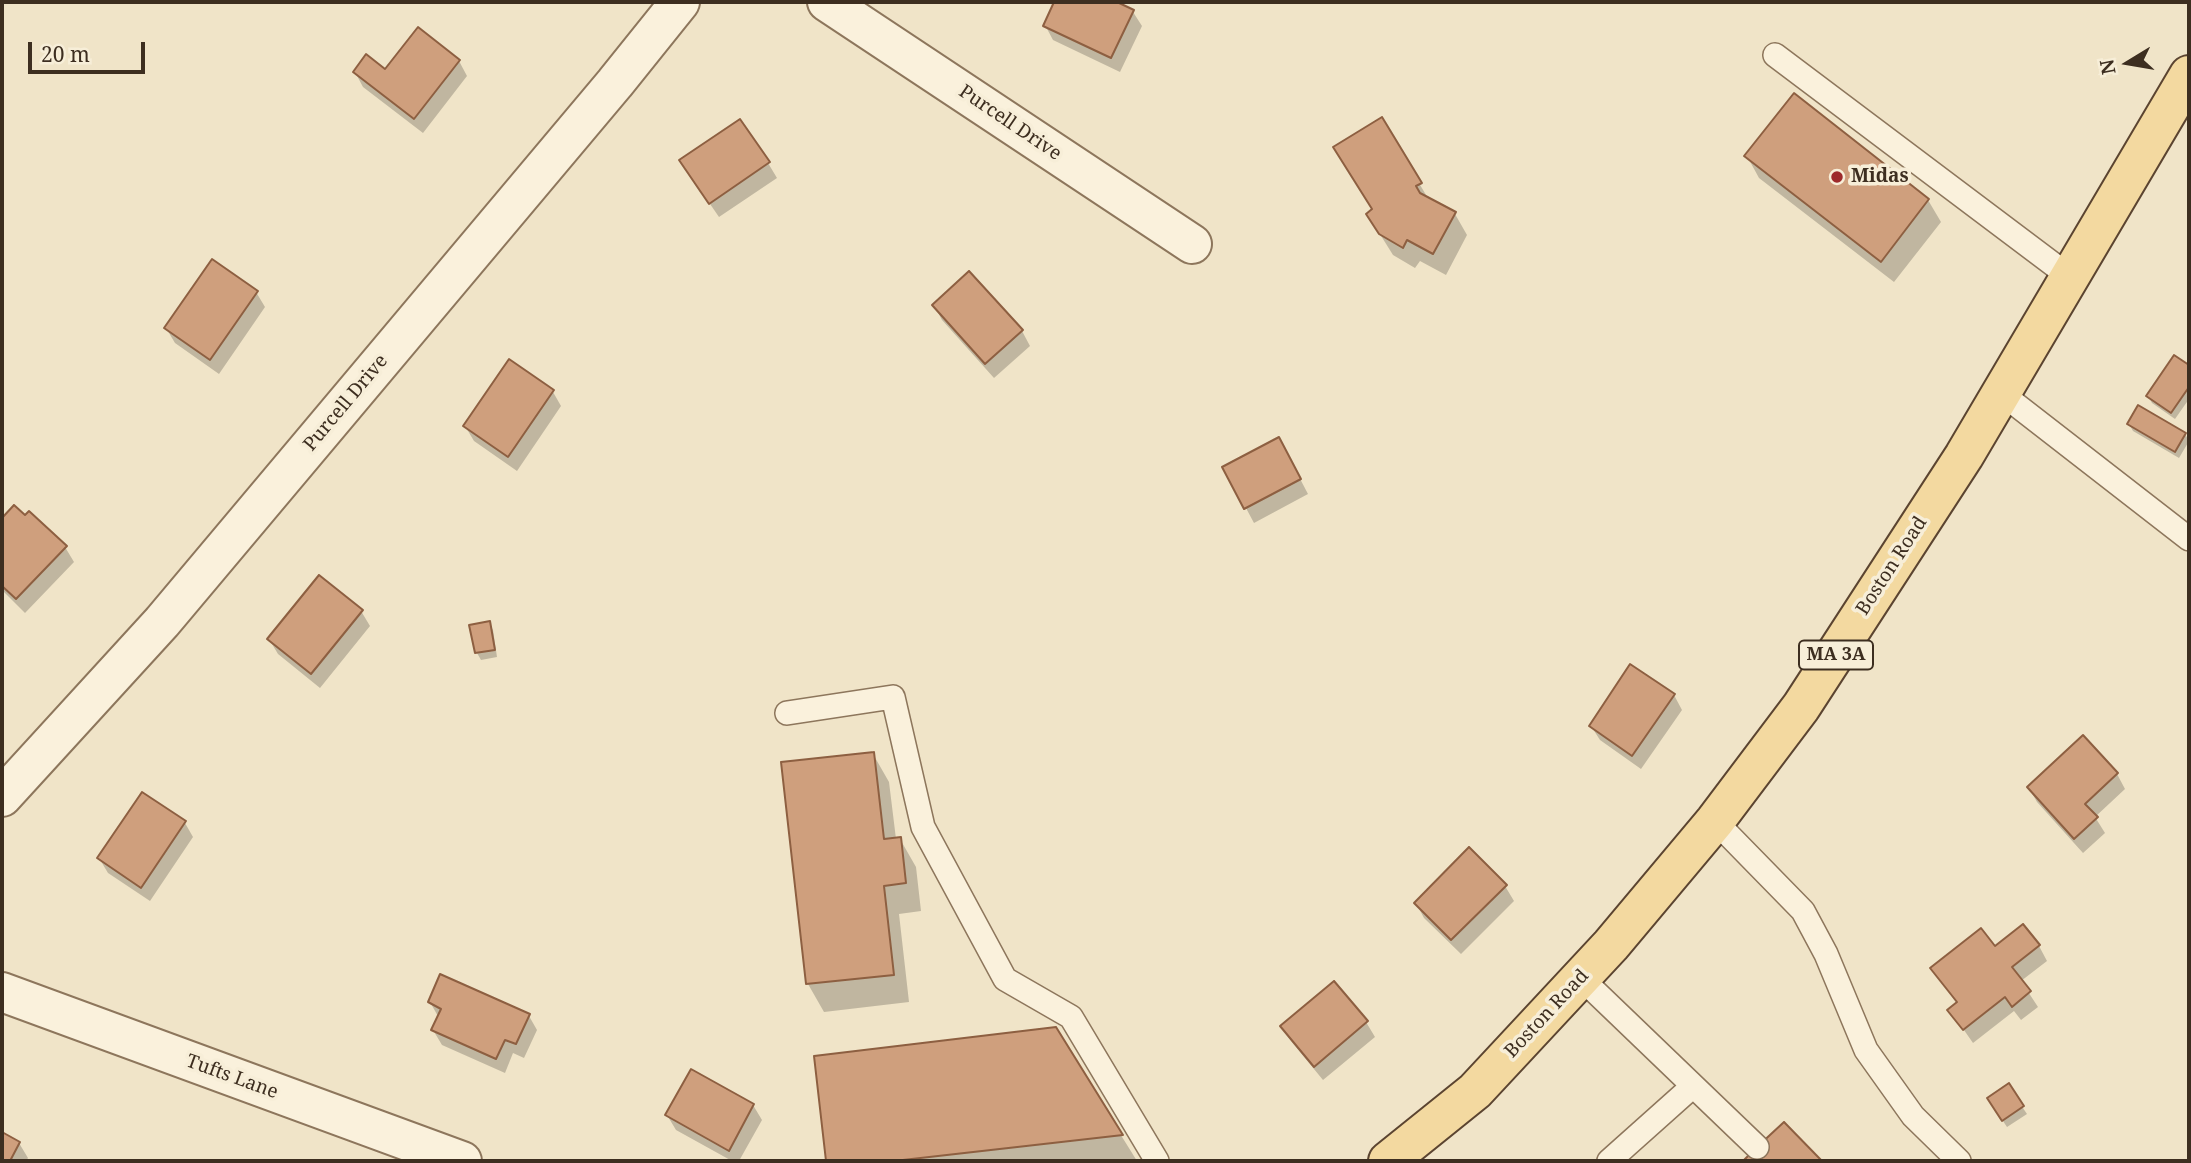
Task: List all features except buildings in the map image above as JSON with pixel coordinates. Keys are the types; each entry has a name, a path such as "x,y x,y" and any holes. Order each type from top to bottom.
{"main road":[{"name":"Boston Road","path":"1388,1161 1475,1091 1581,978 1715,821 1801,707 1964,456 2189,75"}],"street":[{"name":"Purcell Drive","path":"2,797 162,622 607,94 681,2"},
{"name":"Purcell Drive","path":"827,2 1192,244"},
{"name":"Tufts Lane","path":"2,992 462,1161"}],"lane":[{"path":"1775,55 2070,277"},
{"path":"2001,393 2189,540"},
{"path":"788,713 893,697 923,827 1005,979 1071,1017 1157,1161"},
{"path":"1715,821 1803,911 1826,954 1866,1050 1913,1116 1959,1161"},
{"path":"1581,978 1757,1147"},
{"path":"1609,1161 1693,1086"}],"place":[{"name":"Midas","path":"1837,177"}]}
